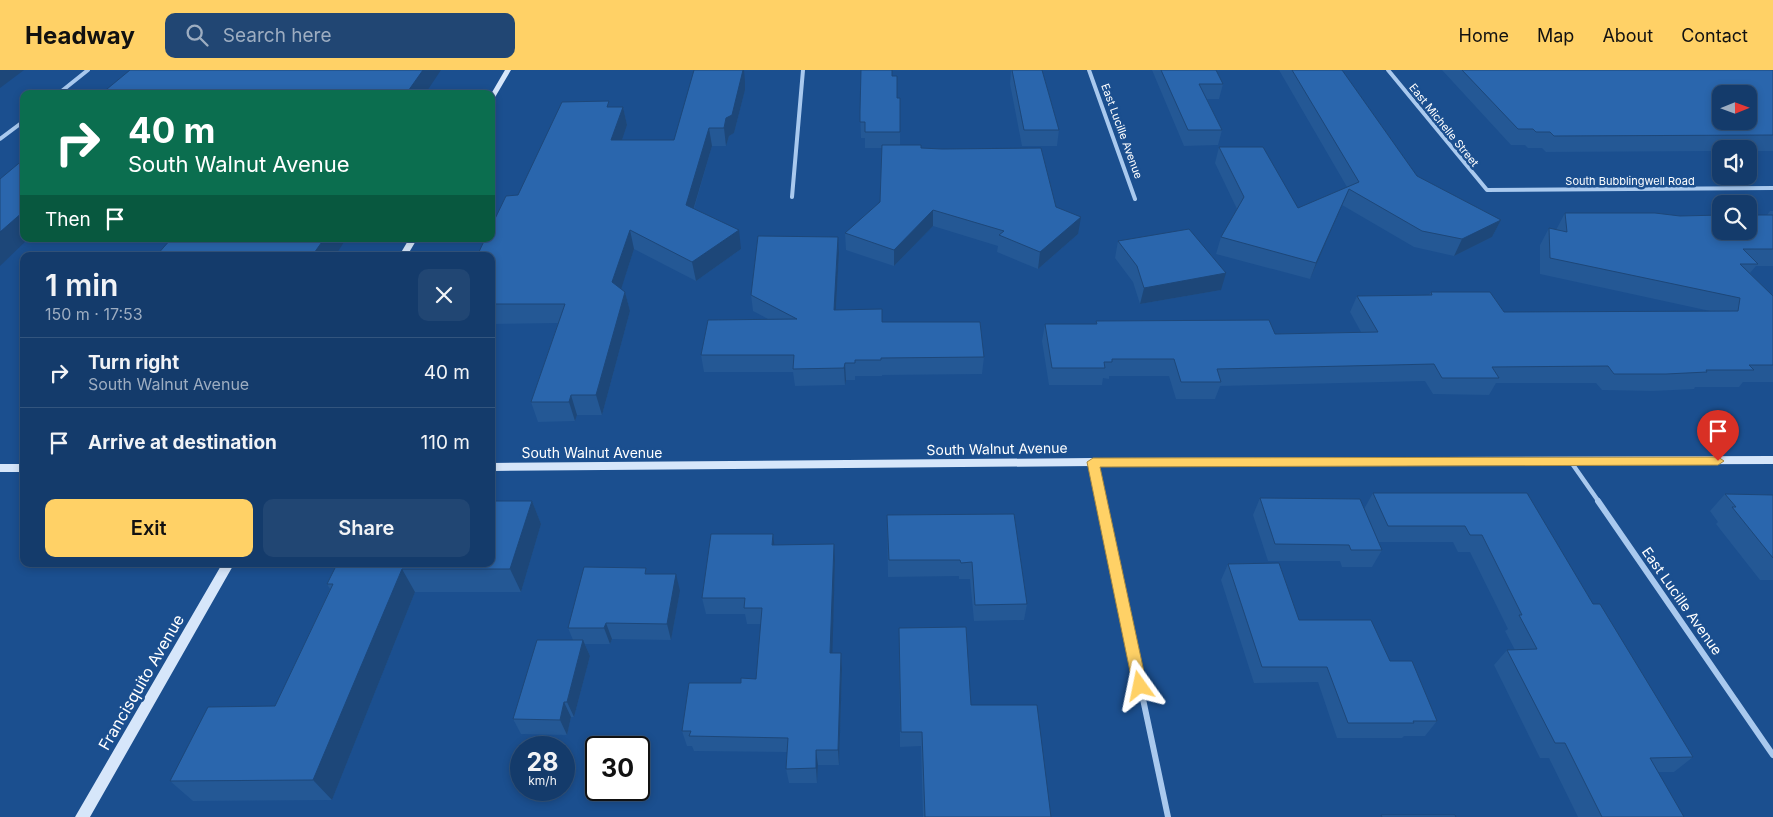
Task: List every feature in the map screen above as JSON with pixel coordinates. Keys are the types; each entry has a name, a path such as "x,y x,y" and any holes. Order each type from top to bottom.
{"street":[{"path":"63,90 88,70"},
{"path":"495,92 508,70"},
{"path":"792,197 804,70"},
{"name":"East Lucille Avenue","path":"1089,70 1135,198"},
{"name":"East Michelle Street","path":"1388,70 1487,190"},
{"path":"0,139 20,124"},
{"name":"South Bubblingwell Road","path":"1487,190 1773,188"},
{"name":"South Walnut Avenue","path":"495,468 1093,462 1773,460"},
{"path":"1093,462 1168,817"},
{"name":"East Lucille Avenue","path":"1571,462 1773,755"},
{"path":"0,468 20,468"},
{"name":"Francisquito Avenue","path":"82,817 226,567"}],"building":[{"path":"130,70 423,70 409,90 106,90"},
{"path":"694,70 743,70 732,115 726,118 724,128 709,128 686,205 739,230 692,262 630,230 612,282 625,292 596,395 571,395 569,402 531,402 565,304 495,304 495,252 479,252 484,242 495,242 495,219 506,196 518,195 562,102 609,101 607,107 623,107 611,140 674,140"},
{"path":"861,70 892,70 892,76 897,76 897,98 900,98 900,132 865,132 865,122 860,122"},
{"path":"1012,70 1042,70 1059,130 1024,130"},
{"path":"1161,70 1216,70 1223,84 1199,84 1222,130 1188,130"},
{"path":"1292,70 1342,70 1417,176 1501,220 1462,239 1422,231 1349,189 1316,263 1221,237 1244,197 1219,147 1263,147 1298,208 1359,182"},
{"path":"1462,70 1773,70 1773,135 1554,136 1550,132 1536,132 1533,129 1518,129"},
{"path":"882,145 921,145 921,148 942,149 1041,148 1056,207 1081,217 1040,252 999,235 1004,231 933,210 894,250 845,233 880,202"},
{"path":"20,162 20,214 0,232 0,179"},
{"path":"1565,213 1712,215 1712,240 1757,240 1757,215 1773,215 1773,249 1743,249 1758,264 1740,264 1773,296 1773,365 1749,365 1754,370 1706,370 1707,372 1666,374 1614,374 1608,366 1492,367 1499,378 1442,378 1434,364 1217,369 1221,382 1181,382 1174,359 1112,359 1112,362 1104,362 1105,368 1052,368 1045,324 1097,324 1096,321 1269,320 1275,334 1378,332 1357,296 1432,295 1431,292 1490,292 1504,312 1738,311 1740,298 1550,258 1549,228 1567,232"},
{"path":"1189,229 1226,273 1144,288 1137,266 1118,241"},
{"path":"758,236 838,237 834,310 882,309 882,322 980,322 984,357 881,358 881,360 855,360 855,363 845,363 844,368 793,369 794,355 701,355 708,320 797,319 751,295"},
{"path":"168,242 322,242 315,252 160,252"},
{"path":"1373,493 1527,493 1593,604 1600,604 1693,757 1650,758 1684,817 1602,817 1565,743 1555,743 1507,650 1537,649 1482,535 1470,535 1465,526 1388,526"},
{"path":"1725,494 1773,495 1773,558 1732,507 1736,507"},
{"path":"1260,498 1360,499 1382,550 1351,550 1349,545 1275,544"},
{"path":"495,501 532,501 510,569 402,569 313,780 170,781 208,707 275,706 333,584 327,584 336,567 495,567"},
{"path":"1014,514 1027,604 975,605 972,562 961,563 960,560 889,560 887,515"},
{"path":"711,534 773,534 772,545 834,544 830,653 841,653 838,750 816,750 816,768 786,769 788,738 689,736 691,731 682,731 689,683 741,683 741,678 756,679 762,608 744,608 745,598 702,598"},
{"path":"1279,563 1299,620 1371,620 1390,661 1412,661 1437,721 1348,723 1327,667 1262,667 1228,564"},
{"path":"584,567 646,568 645,574 676,574 667,624 606,623 604,628 568,628"},
{"path":"966,627 971,705 1037,705 1051,817 925,817 922,732 901,732 899,628"},
{"path":"537,640 583,640 567,702 564,702 560,720 513,719"},
{"path":"1381,815 1455,815 1456,817 1382,817"}],"route":[{"path":"1140,686 1093,462 1718,461"}]}
